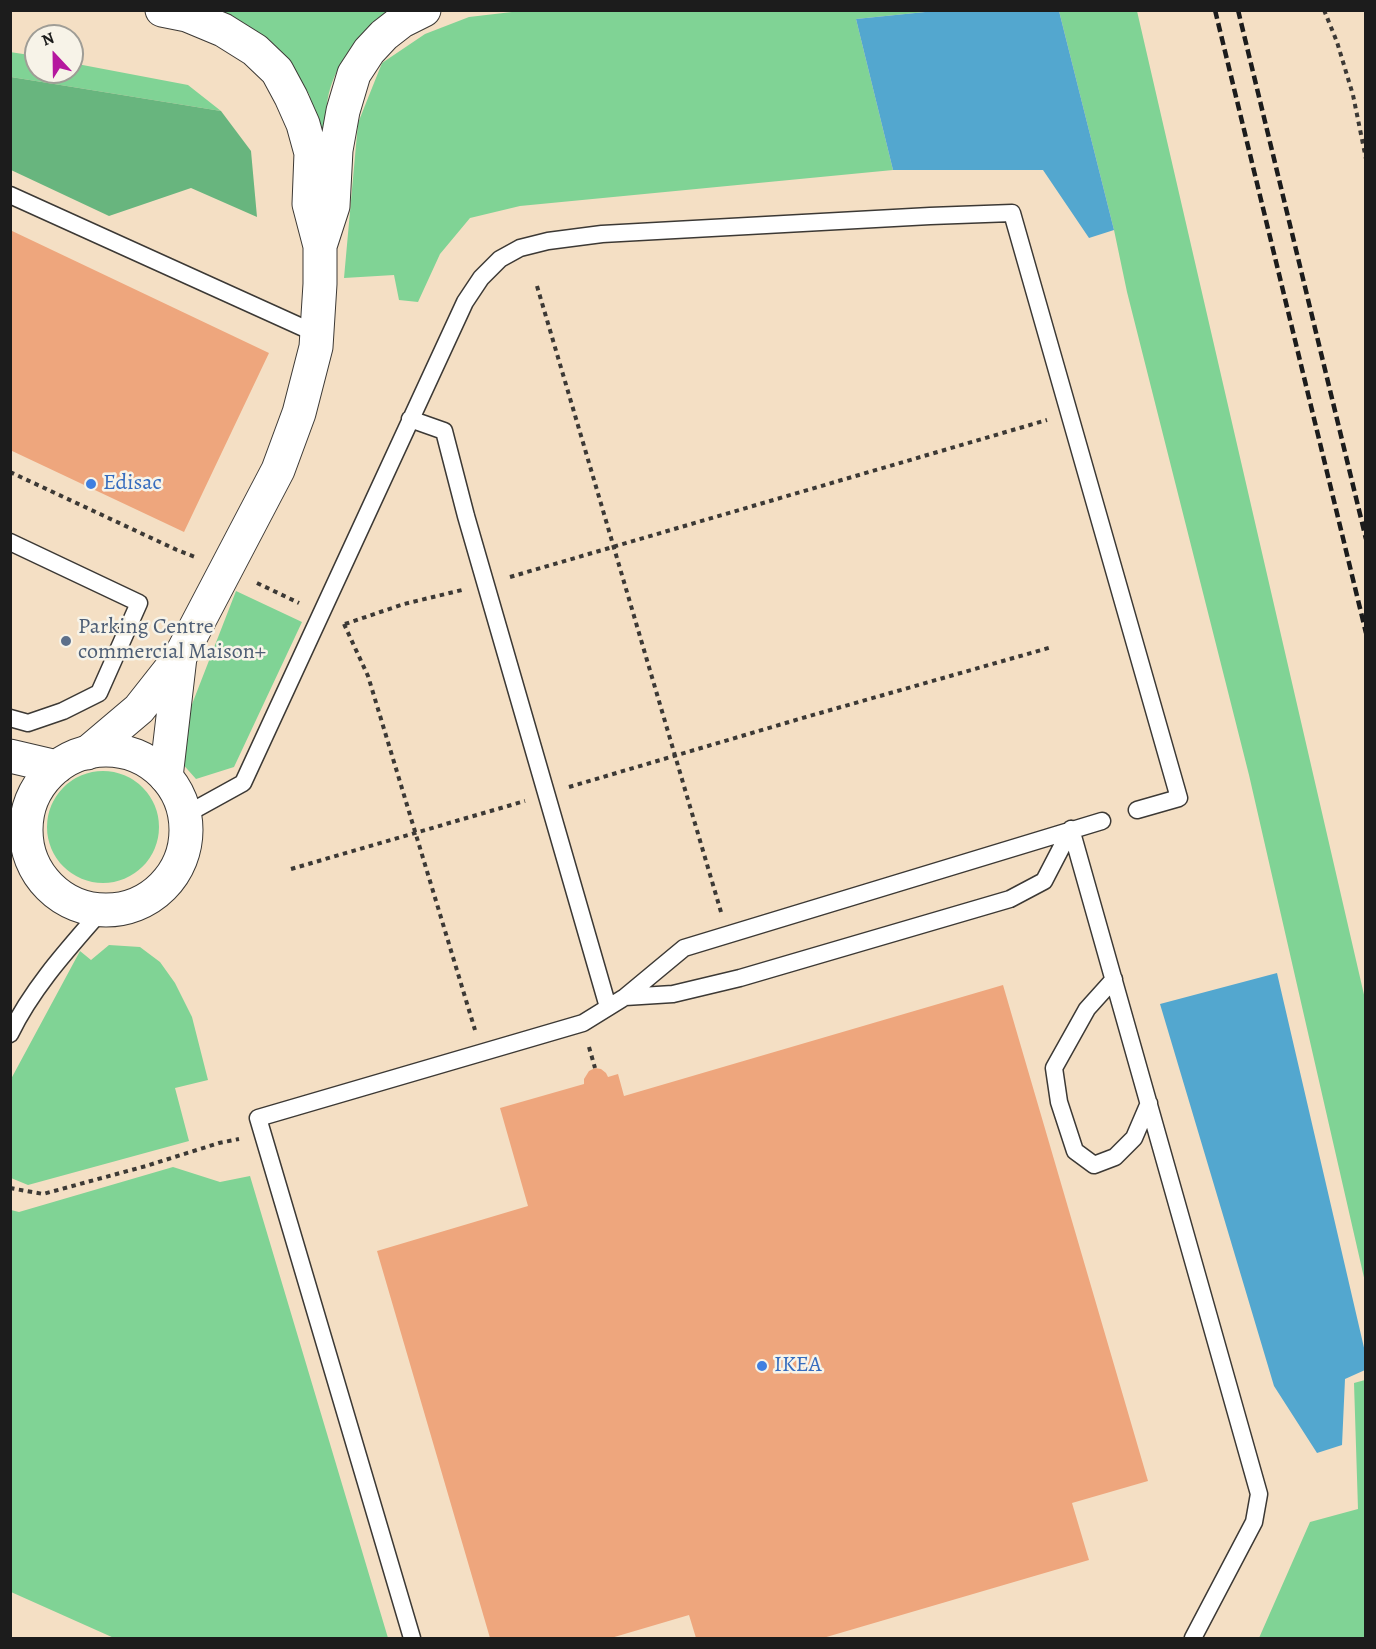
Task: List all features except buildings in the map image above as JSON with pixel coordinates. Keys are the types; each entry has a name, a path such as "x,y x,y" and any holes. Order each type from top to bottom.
{"main road":[{"path":"87,753 139,709 180,657 278,470 299,413 317,334 320,246 309,204 311,153 291,97 277,71 255,50 223,30 187,15 162,10"},
{"path":"320,246 333,206 336,150 343,111 354,74 369,51 384,36 402,21 424,10"},
{"path":"166,777 180,657"},
{"path":"108,751 130,754 150,763 166,777 178,794 185,815 186,837 180,860 169,880 153,895 137,904 120,909 102,910 81,906 62,897 46,883 19,837 26,823 31,801 42,782 57,767 87,753 108,751"},
{"path":"10,756 57,767"}],"lane":[{"path":"10,195 317,334"},
{"path":"185,815 243,783 465,302 481,278 500,259 520,248 548,241 602,234 1012,213 1179,798 1137,810"},
{"path":"410,419 444,431 485,584 608,1007"},
{"path":"10,543 140,603 99,693 63,711 28,723 10,718"},
{"path":"412,1638 258,1118 583,1023 625,998 684,948 1102,821"},
{"path":"1071,829 1259,1494 1254,1522 1194,1638"},
{"path":"625,998 673,994 740,978 1010,899 1044,881 1071,829"},
{"path":"10,1034 50,970 102,910"},
{"path":"1114,980 1087,1009 1054,1068 1059,1102 1075,1151 1094,1165 1115,1157 1134,1138 1149,1103"}],"path":[{"path":"1324,10 1337,42 1353,95 1365,159"},
{"path":"537,286 728,934"},
{"path":"345,624 404,604 485,584 1069,414"},
{"path":"10,472 177,550 226,568 345,624 369,676 482,1053"},
{"path":"291,869 675,755 1053,647"},
{"path":"10,1188 43,1194 219,1143 263,1134"}],"green space":[{"path":"529,10 935,11 856,19 893,170 520,206 470,218 440,254 418,302 399,300 394,275 344,278 358,123 382,63 425,34 469,17"},
{"path":"216,11 388,11 353,45 340,65 329,94 325,131 319,130 309,94 279,53 244,23"},
{"path":"1059,11 1137,11 1365,999 1365,1282 1249,775 1127,292 1114,230"},
{"path":"10,52 24,54 24,79 11,77"},
{"path":"84,65 188,85 221,111 54,84 84,84"},
{"path":"11,77 24,79 24,84 54,84 221,111 251,151 257,217 191,188 109,216 11,170"},
{"path":"236,591 302,622 234,767 196,779 180,761 182,730"},
{"path":"103,771 124,776 142,788 154,806 159,827 154,848 142,866 124,878 103,883 82,878 64,866 52,848 47,827 52,806 64,788 82,776"},
{"path":"109,945 140,947 160,962 175,983 192,1017 208,1080 175,1088 189,1141 28,1185 11,1178 11,1079 80,951 91,960"},
{"path":"173,1167 220,1182 250,1176 388,1638 114,1638 11,1592 11,1210 19,1212"},
{"path":"1365,1380 1365,1638 1259,1638 1310,1522 1358,1509 1354,1383"}],"water":[{"path":"935,11 1059,11 1114,230 1089,238 1043,170 893,170 856,19"},
{"path":"1277,973 1365,1352 1365,1370 1345,1379 1342,1445 1317,1453 1274,1386 1160,1004"}],"railway":[{"path":"1215,10 1366,633"},
{"path":"1238,10 1366,539"}],"place":[{"name":"Edisac","path":"91,484"},
{"name":"Parking Centre commercial Maison+","path":"66,641"},
{"name":"IKEA","path":"762,1366"}]}
